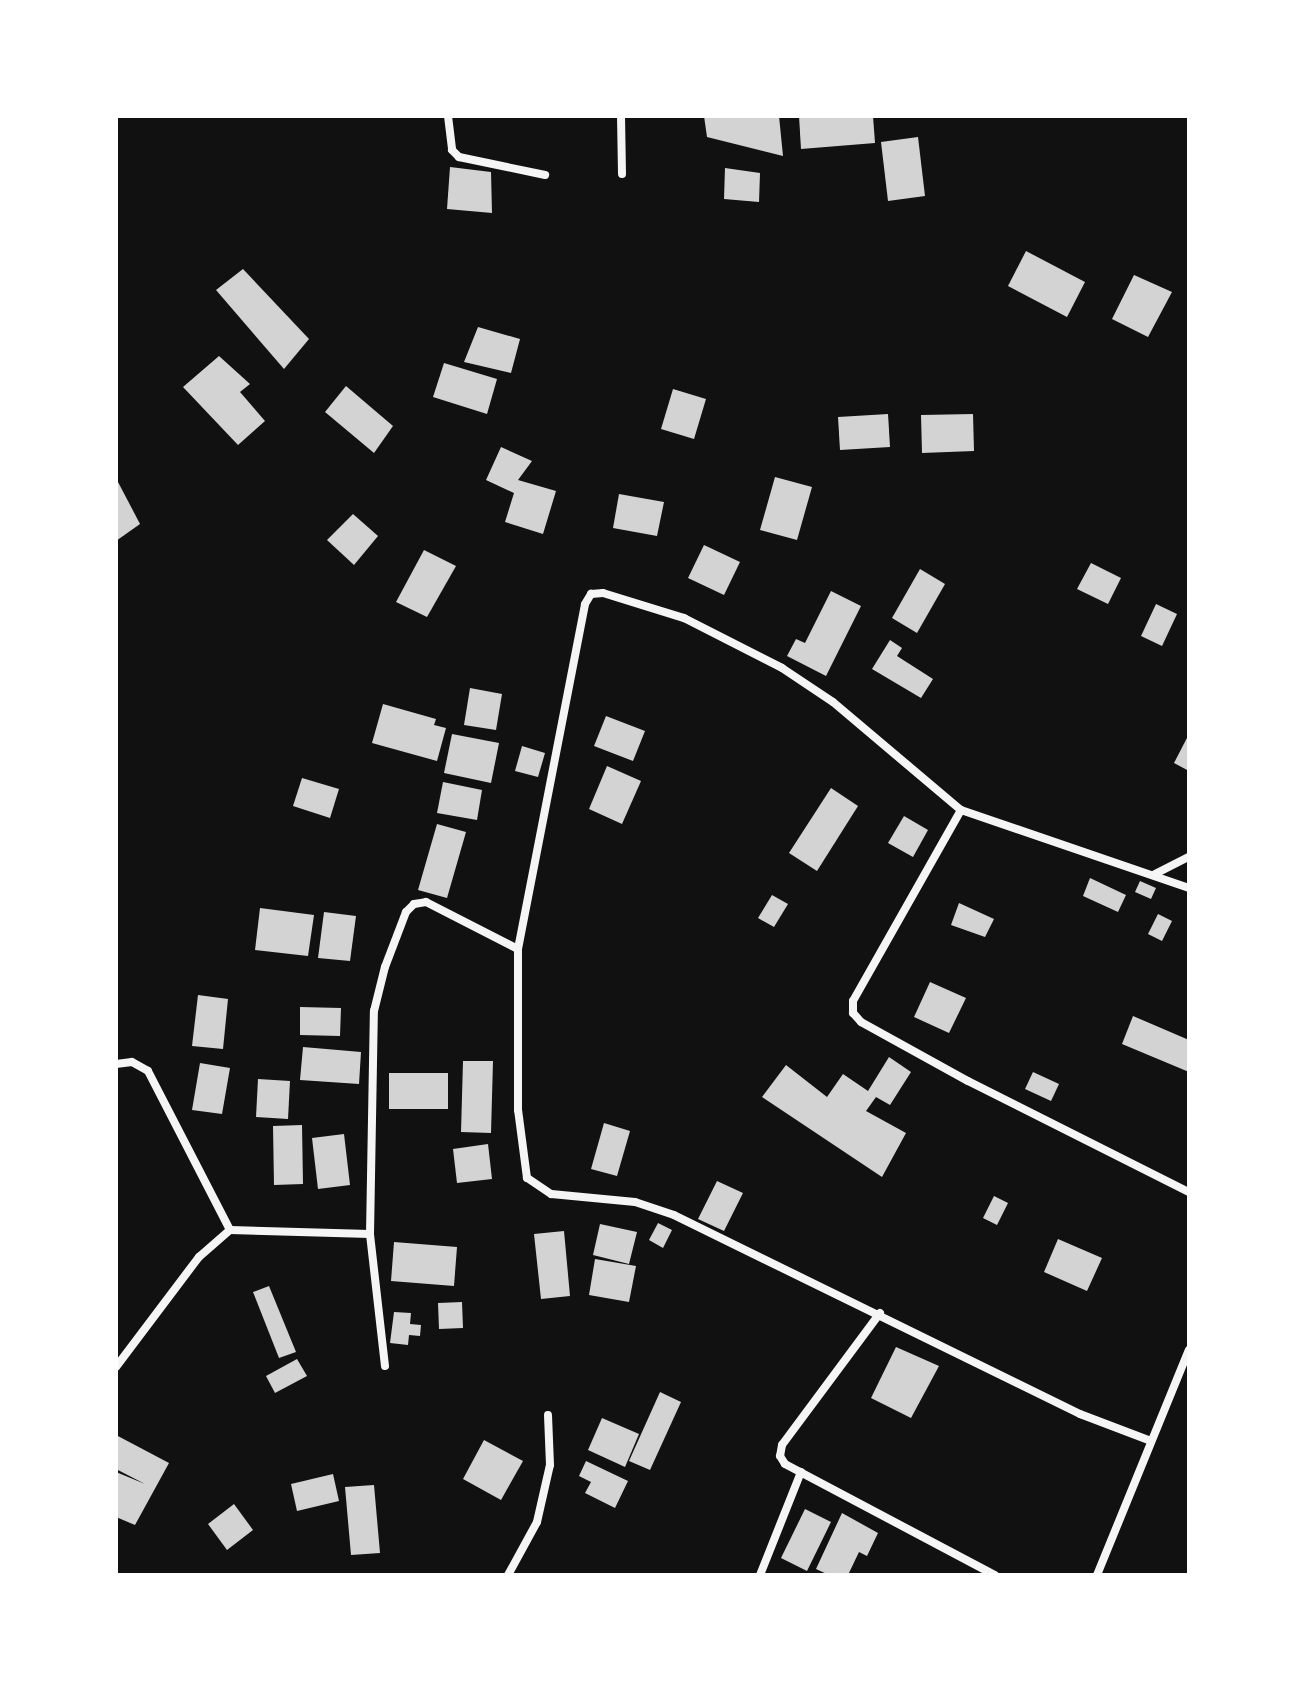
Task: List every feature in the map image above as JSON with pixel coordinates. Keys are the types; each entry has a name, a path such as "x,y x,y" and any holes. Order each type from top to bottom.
{"street":[{"path":"448,116 452,150 459,157 545,175"},
{"path":"621,116 622,174"},
{"path":"1151,1441 1080,1414 880,1313 674,1215 635,1202 537,1189 527,1178 518,1110 518,949 585,604 591,594 603,593 684,618 782,668 881,737 961,810 1035,840 1155,874 1189,888"},
{"path":"961,810 853,1001 853,1013 861,1022 968,1081 1189,1192"},
{"path":"1155,874 1189,857"},
{"path":"385,1366 370,1234 374,1011 406,912 426,902 518,949"},
{"path":"116,1064 132,1062 148,1071 230,1230"},
{"path":"116,1367 199,1257 230,1230 370,1234"},
{"path":"880,1313 782,1445 785,1464 995,1575"},
{"path":"1097,1575 1189,1350"},
{"path":"508,1575 537,1522 550,1465 548,1415"},
{"path":"760,1575 801,1472"}],"building":[{"path":"704,116 779,116 783,156 707,137"},
{"path":"799,116 873,116 875,143 801,149"},
{"path":"918,137 925,196 888,201 881,142"},
{"path":"450,167 491,172 492,213 447,209"},
{"path":"725,168 760,173 759,202 724,199"},
{"path":"1026,251 1085,282 1067,317 1008,286"},
{"path":"243,269 309,339 284,369 216,290"},
{"path":"1134,275 1172,292 1148,337 1112,319"},
{"path":"478,327 520,339 511,373 464,362"},
{"path":"219,356 250,384 240,392 265,421 238,445 183,387"},
{"path":"444,363 497,379 487,414 433,397"},
{"path":"346,386 393,426 374,453 325,412"},
{"path":"673,389 706,399 694,439 661,429"},
{"path":"888,414 890,447 840,450 838,417"},
{"path":"973,414 974,451 922,453 921,415"},
{"path":"501,447 532,461 518,480 556,491 543,534 505,522 514,493 486,480"},
{"path":"775,477 812,487 797,540 760,530"},
{"path":"118,482 140,524 116,541 116,484"},
{"path":"619,494 664,502 657,536 613,528"},
{"path":"353,514 378,536 354,565 327,540"},
{"path":"704,545 740,562 724,595 688,578"},
{"path":"424,550 456,566 427,617 396,602"},
{"path":"1091,563 1121,578 1108,604 1077,589"},
{"path":"920,569 945,584 917,633 892,618"},
{"path":"831,591 861,606 826,676 787,656 796,639 805,643"},
{"path":"1156,604 1177,614 1162,646 1141,636"},
{"path":"890,640 902,648 897,656 933,679 921,698 872,669"},
{"path":"470,688 502,694 496,730 464,725"},
{"path":"383,704 436,719 434,725 446,728 437,761 372,743"},
{"path":"606,716 645,731 633,761 594,746"},
{"path":"452,734 499,743 491,783 444,773"},
{"path":"1189,734 1189,771 1174,763"},
{"path":"522,746 545,753 538,777 515,771"},
{"path":"607,766 641,781 622,824 589,809"},
{"path":"302,778 339,789 330,818 293,806"},
{"path":"443,782 482,790 477,820 437,813"},
{"path":"831,788 858,806 817,871 789,853"},
{"path":"904,816 928,830 913,857 888,843"},
{"path":"437,824 466,832 447,898 418,890"},
{"path":"1090,878 1126,895 1118,912 1083,896"},
{"path":"1140,881 1156,888 1151,899 1135,892"},
{"path":"772,895 788,904 774,927 758,918"},
{"path":"959,903 994,919 985,937 951,925"},
{"path":"260,908 314,915 308,956 255,950"},
{"path":"324,912 356,916 350,961 318,958"},
{"path":"1158,914 1172,921 1162,941 1148,934"},
{"path":"930,982 966,998 949,1033 914,1017"},
{"path":"198,995 228,999 223,1049 192,1046"},
{"path":"300,1007 341,1008 340,1036 300,1035"},
{"path":"1133,1016 1189,1040 1189,1072 1122,1044"},
{"path":"303,1047 361,1052 359,1084 300,1080"},
{"path":"889,1057 911,1072 890,1105 876,1097 866,1111 906,1133 882,1177 762,1097 786,1065 827,1097 843,1074 868,1091"},
{"path":"463,1061 493,1061 491,1133 461,1132"},
{"path":"200,1063 230,1068 222,1114 192,1110"},
{"path":"1033,1072 1059,1084 1051,1101 1025,1089"},
{"path":"389,1073 448,1073 448,1109 389,1109"},
{"path":"258,1079 290,1081 288,1119 256,1117"},
{"path":"604,1123 630,1131 617,1176 591,1169"},
{"path":"302,1125 303,1184 274,1185 273,1126"},
{"path":"344,1134 350,1185 318,1189 312,1138"},
{"path":"488,1144 492,1179 457,1183 453,1149"},
{"path":"717,1181 743,1193 724,1231 698,1219"},
{"path":"994,1196 1008,1203 997,1225 983,1218"},
{"path":"658,1223 672,1230 663,1248 649,1240"},
{"path":"600,1224 637,1232 629,1264 593,1255"},
{"path":"564,1231 570,1296 541,1299 534,1234"},
{"path":"1058,1239 1102,1258 1087,1291 1044,1272"},
{"path":"394,1242 457,1247 454,1286 391,1281"},
{"path":"595,1259 636,1266 629,1302 589,1295"},
{"path":"269,1286 296,1352 279,1358 253,1292"},
{"path":"462,1302 463,1328 439,1329 438,1303"},
{"path":"394,1312 411,1313 410,1324 421,1325 420,1336 409,1335 408,1345 390,1343"},
{"path":"896,1347 939,1366 911,1418 871,1398"},
{"path":"297,1359 307,1376 275,1393 266,1376"},
{"path":"660,1392 681,1402 650,1470 629,1461"},
{"path":"602,1418 639,1434 625,1467 588,1450"},
{"path":"116,1435 169,1463 135,1525 116,1517 116,1472 145,1484 116,1469"},
{"path":"484,1440 523,1461 501,1500 463,1479"},
{"path":"586,1461 628,1481 615,1508 585,1493 591,1482 579,1476"},
{"path":"333,1474 339,1501 297,1511 291,1484"},
{"path":"374,1485 380,1553 351,1555 345,1487"},
{"path":"234,1504 253,1530 227,1550 208,1524"},
{"path":"805,1509 831,1522 807,1571 781,1558"},
{"path":"842,1513 878,1533 867,1556 859,1552 848,1575 829,1575 816,1569"}]}
